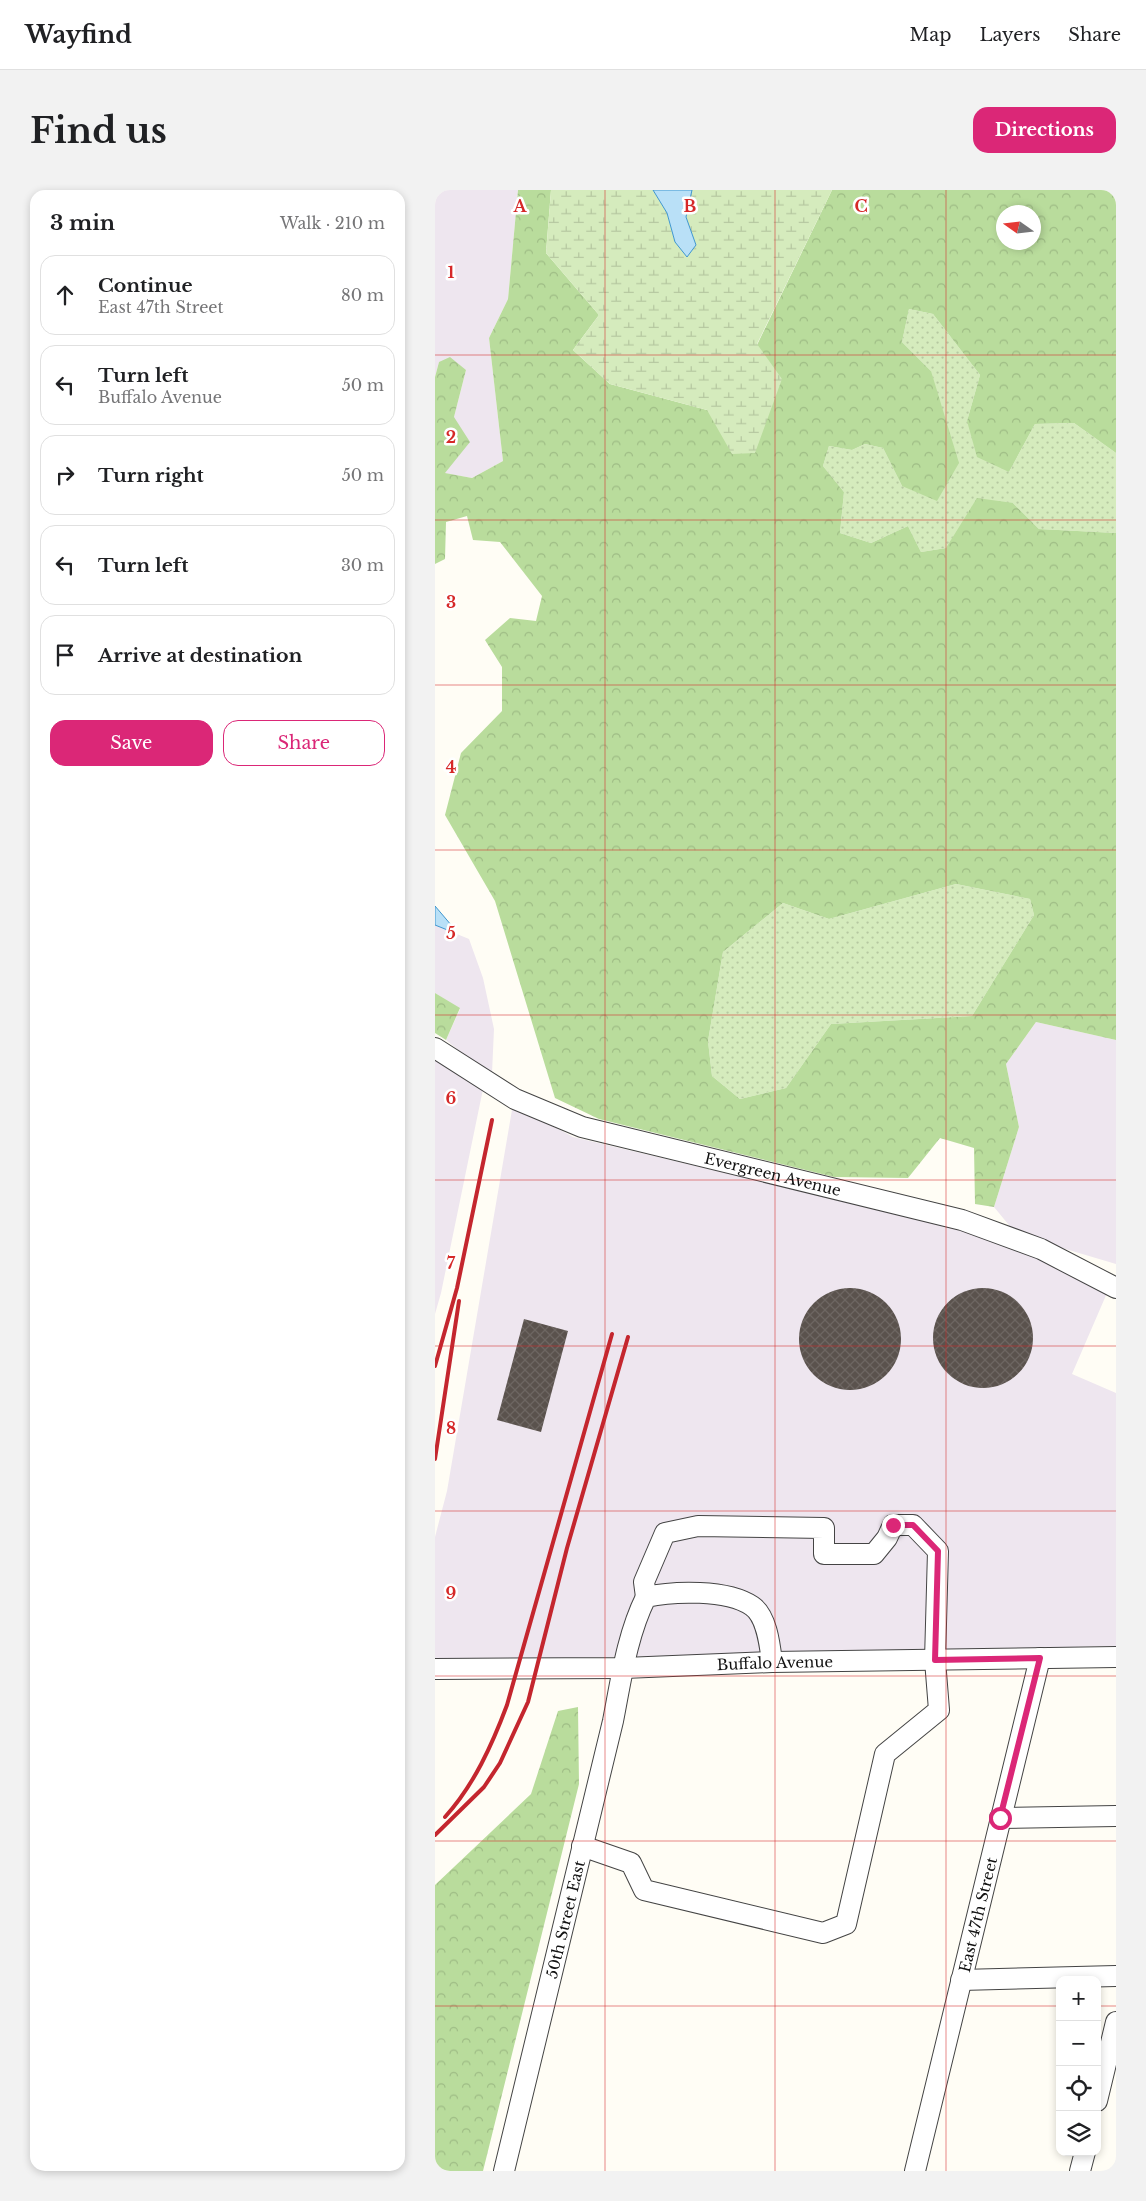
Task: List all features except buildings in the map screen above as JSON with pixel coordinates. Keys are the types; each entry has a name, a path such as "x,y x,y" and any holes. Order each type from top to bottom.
{"street":[{"name":"Evergreen Avenue","path":"435,1048 515,1099 582,1127 962,1220 1041,1249 1116,1288"},
{"name":"50th Street East","path":"504,2171 613,1721 624,1668 638,1613 646,1597 644,1582 665,1533 698,1526 824,1528 824,1554 845,1555 874,1554 887,1538 893,1525 913,1525 938,1551 935,1660"},
{"path":"646,1597 663,1593 725,1595 753,1606 767,1629 772,1662"},
{"name":"Buffalo Avenue","path":"435,1669 624,1668 772,1662 1116,1657"},
{"name":"East 47th Street","path":"915,2171 1040,1658"},
{"path":"582,1846 631,1863 644,1890 823,1933 846,1924 885,1754 939,1710 935,1660"},
{"path":"1000,1818 1116,1816"},
{"path":"961,1980 1116,1976"},
{"path":"1101,2084 1116,2022"},
{"path":"1080,2171 1084,2156"}],"shaded area":[{"path":"435,190 518,190 508,299 489,338 503,461 472,478 444,473 454,417 466,370 439,362 435,377"},
{"path":"435,925 469,939 483,978 494,1029 492,1073 478,1066 446,1040 460,1009 435,993"},
{"path":"1036,1022 1116,1040 1116,1264 1052,1245 1013,1230 994,1207 1019,1127 1006,1064"},
{"path":"435,1058 483,1089 435,1314"},
{"path":"513,1104 573,1137 947,1225 1037,1257 1107,1293 1072,1374 1116,1393 1116,1646 435,1661 435,1537 447,1491"}],"green space":[{"path":"518,190 551,190 546,253 599,315 573,350 610,384 707,410 757,345 832,190 1116,190 1116,453 1074,423 1035,424 1009,472 977,457 967,421 980,375 933,314 909,309 902,342 931,371 959,463 937,501 902,486 883,448 865,444 852,450 829,446 823,466 844,492 840,533 871,543 908,526 921,552 946,548 977,498 1013,503 1039,529 1116,533 1116,1040 1036,1022 1006,1064 1019,1127 994,1207 975,1204 974,1148 940,1138 908,1178 834,1177 599,1119 555,1098 495,901 445,815 461,753 502,711 502,667 485,640 510,618 536,621 542,596 500,542 473,540 467,516 446,522 445,559 435,564 435,377 439,362 450,357 466,370 454,417 470,442 445,473 472,478 503,461 489,338 508,299","holes":["956,884 1030,899 1034,915 972,1016 831,1024 786,1088 740,1099 712,1076 708,1041 723,952 783,903 829,919"]},
{"path":"551,190 653,190 667,213 675,242 696,245 686,217 692,190 832,190 757,344 782,379 755,453 732,454 707,410 610,384 573,350 599,315 546,253"},
{"path":"909,309 933,314 980,375 967,421 1009,472 1035,424 1074,423 1116,453 1116,533 1039,529 1013,503 946,548 921,552 908,526 871,543 840,533 844,492 823,466 829,446 852,450 865,444 883,448 902,486 931,371 902,342"},
{"path":"956,884 1030,899 1034,915 972,1016 831,1024 786,1088 740,1099 712,1076 708,1041 723,952 783,903 829,919"},
{"path":"435,993 460,1008 446,1040 435,1033"},
{"path":"578,1707 579,1784 483,2171 435,2171 435,1885 531,1794 558,1711"}],"water":[{"path":"653,190 692,190 686,217 696,245 687,257 675,242 667,213"},
{"path":"435,906 452,926 450,931 435,925"}],"railway":[{"path":"435,1366 457,1288 492,1120"},
{"path":"435,1459 459,1301"},
{"path":"445,1817 465,1792 481,1764 507,1705 612,1334"},
{"path":"435,1835 484,1787 500,1763 528,1702 567,1548 628,1337"}],"route":[{"path":"893,1525 913,1525 938,1551 935,1660 1040,1658 1000,1818"}]}
